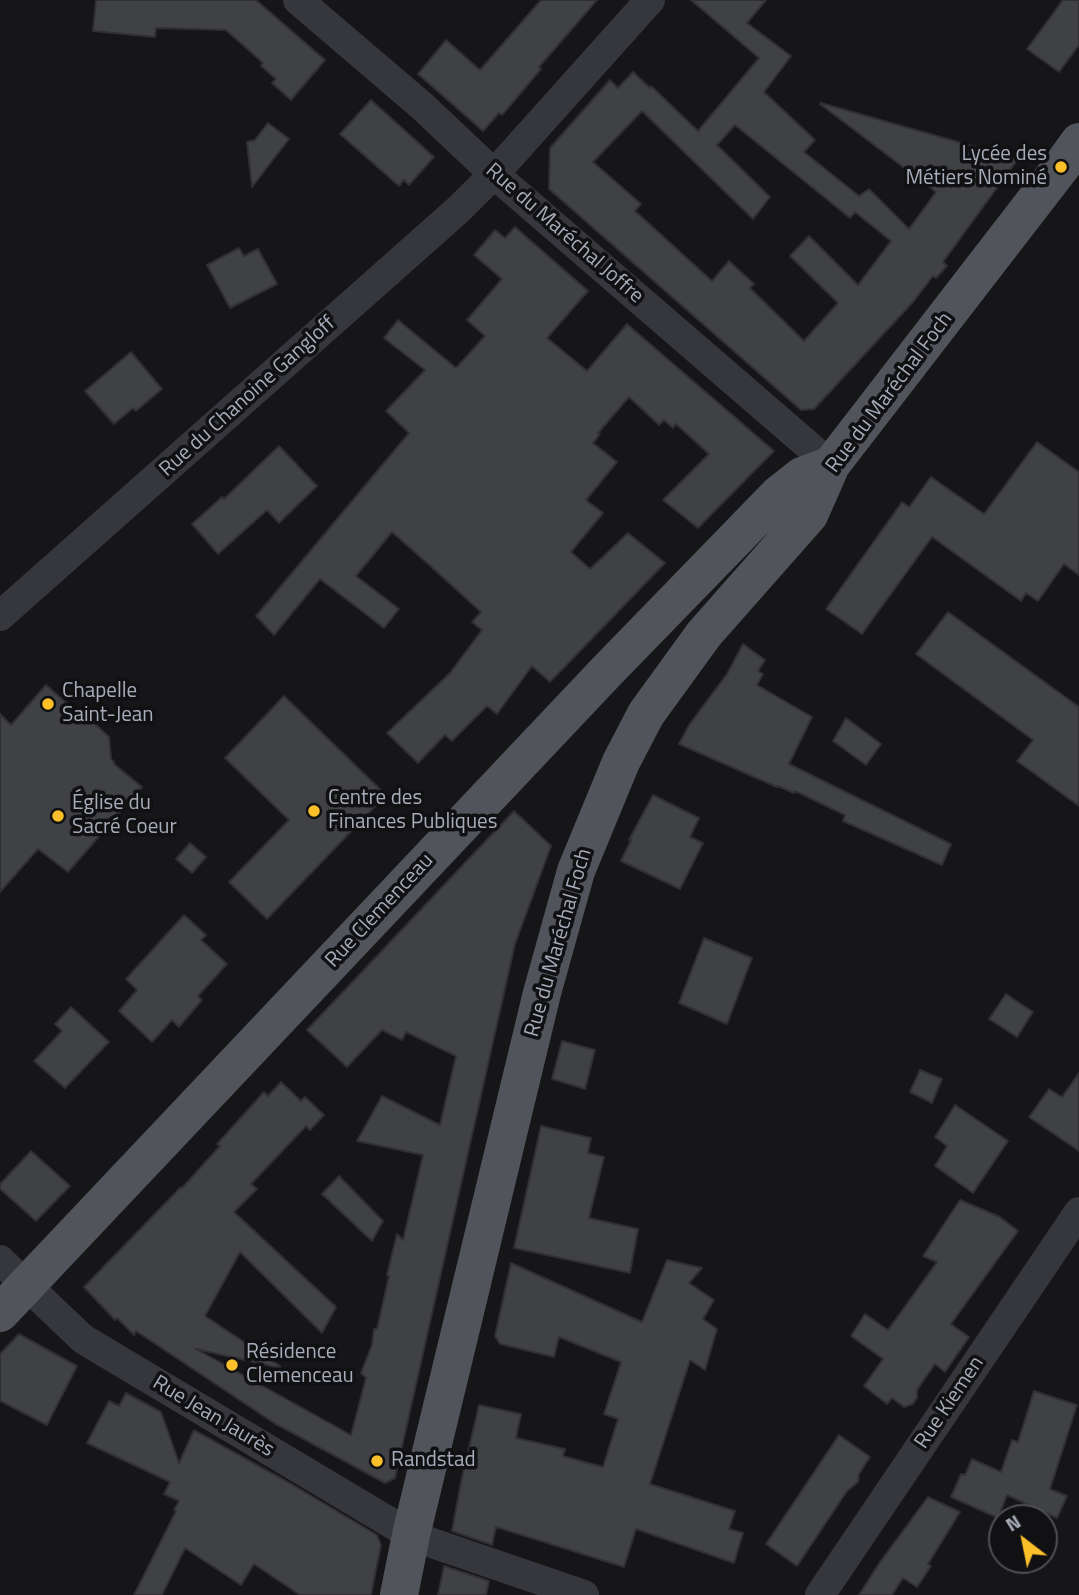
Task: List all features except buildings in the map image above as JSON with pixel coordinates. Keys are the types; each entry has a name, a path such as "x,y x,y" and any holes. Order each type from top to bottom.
{"main road":[{"name":"Rue du Maréchal Foch","path":"398,1595 542,993 576,871 621,762 646,713 705,634 809,515 831,465 1079,142"},
{"name":"Rue Clemenceau","path":"0,1313 13,1273 778,495 802,476 831,465"},
{"path":"671,606 691,618 705,634"},
{"path":"616,661 628,661 653,673 663,690"}],"street":[{"name":"Rue du Maréchal Joffre","path":"298,0 422,106 494,174 831,465"},
{"name":"Rue du Chanoine Gangloff","path":"0,616 459,209 494,174 650,0"},
{"name":"Rue Kiemen","path":"820,1595 1077,1219"},
{"name":"Rue Jean Jaurès","path":"13,1273 83,1339 411,1535 584,1595"}],"place":[{"name":"Lycée des Métiers Nominé","path":"1061,167"},
{"name":"Chapelle Saint-Jean","path":"48,704"},
{"name":"Centre des Finances Publiques","path":"314,811"},
{"name":"Église du Sacré Coeur","path":"58,816"},
{"name":"Résidence Clemenceau","path":"232,1365"},
{"name":"Randstad","path":"377,1461"}]}
